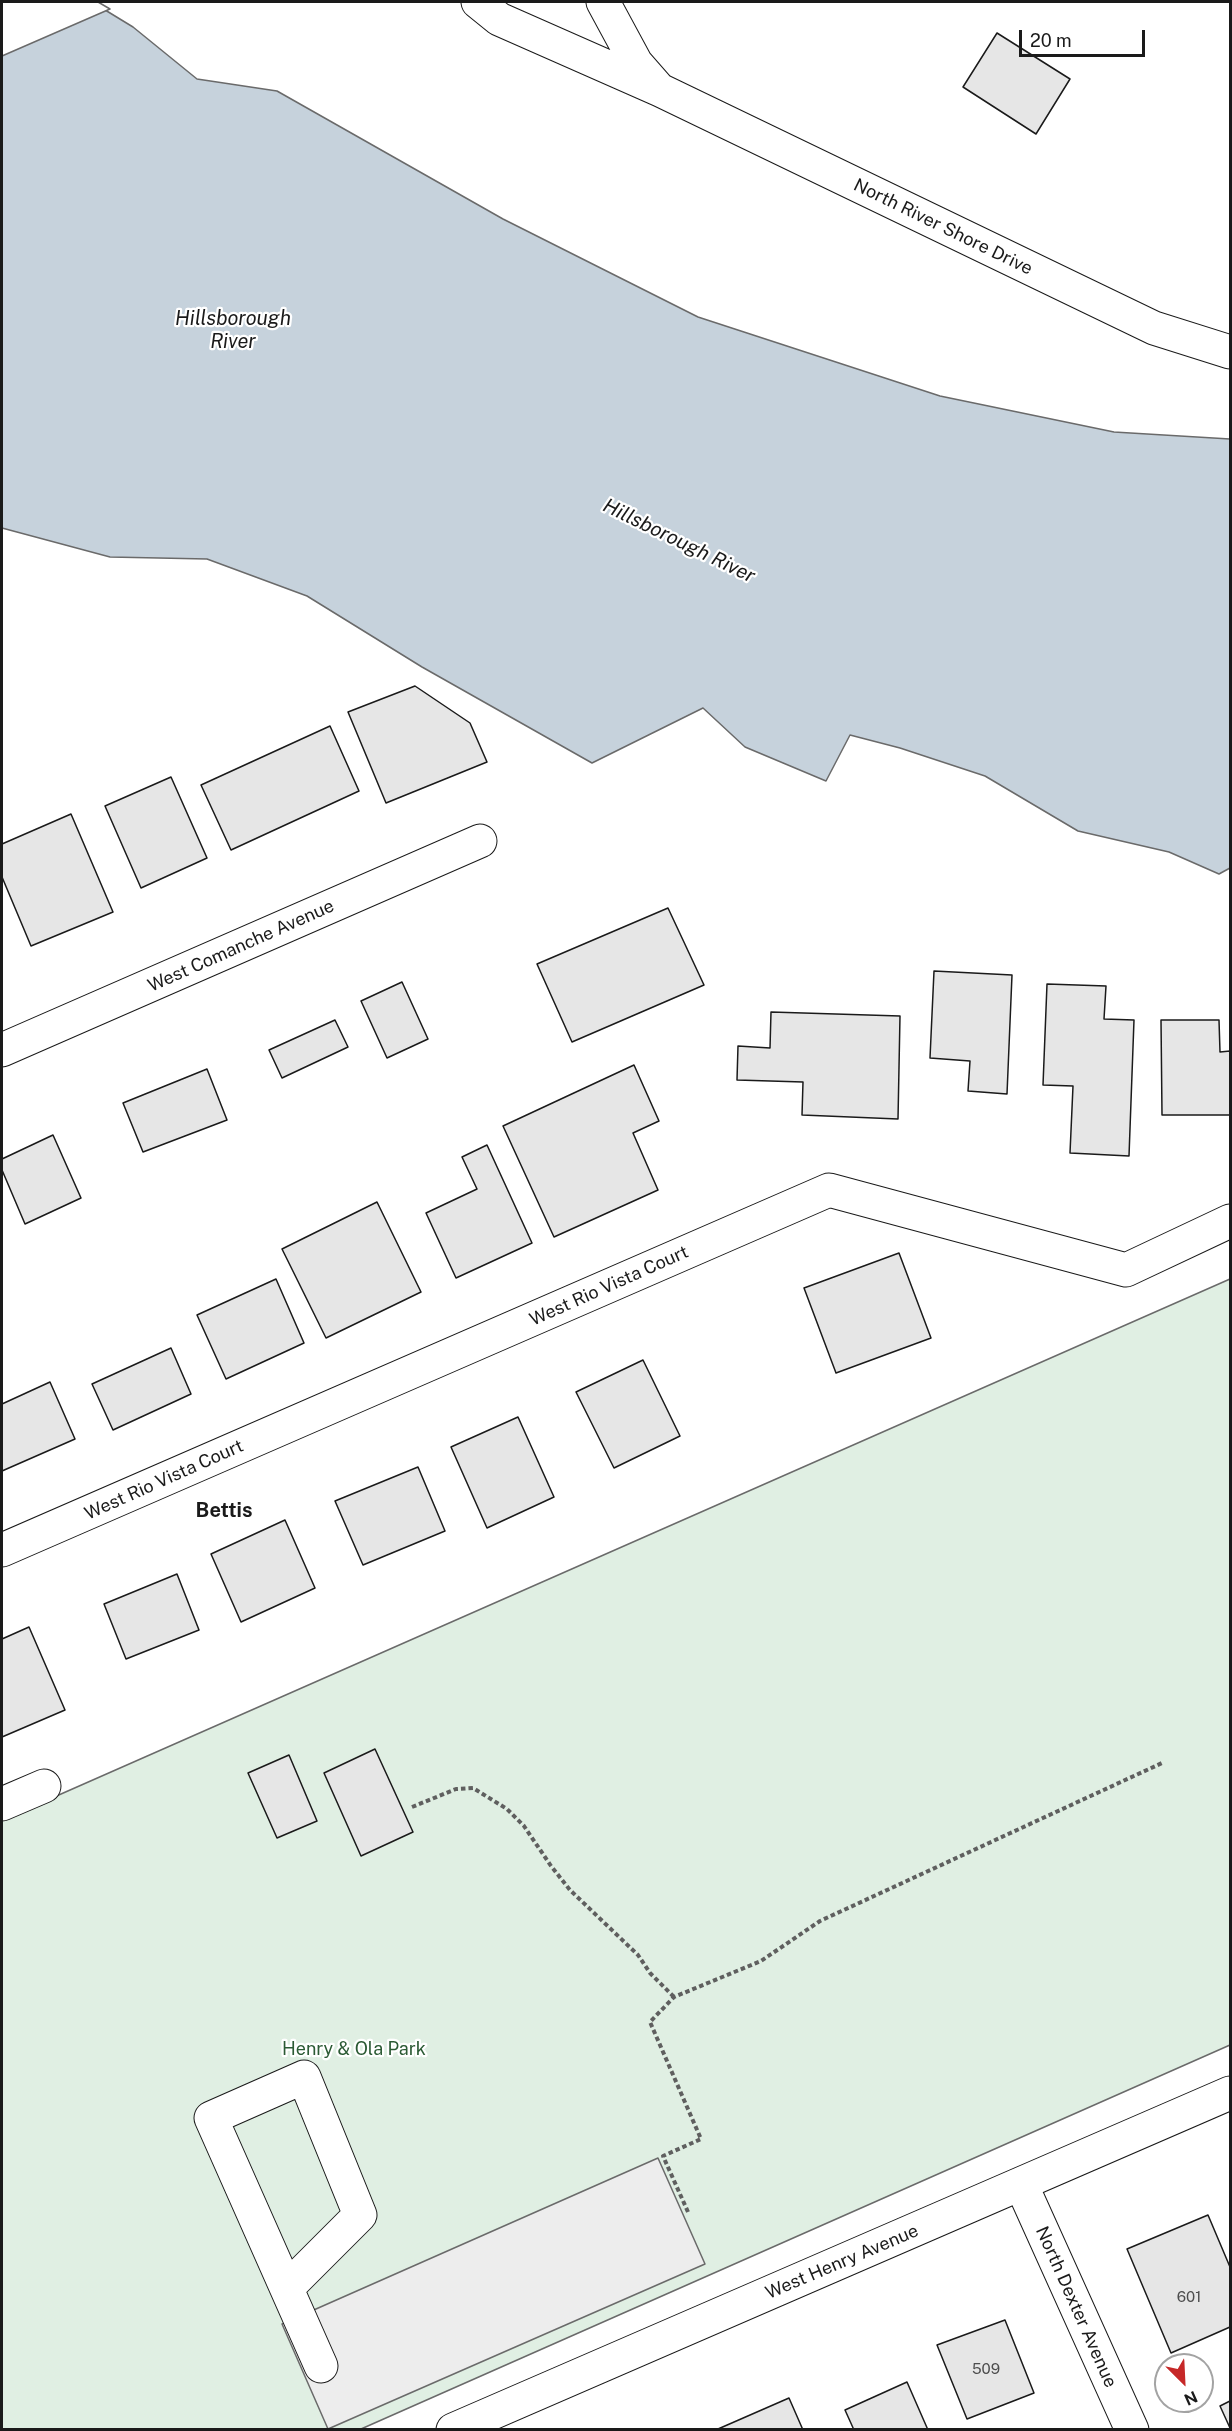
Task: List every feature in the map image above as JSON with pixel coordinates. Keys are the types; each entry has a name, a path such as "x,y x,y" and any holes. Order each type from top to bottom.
{"street":[{"name":"North River Shore Drive","path":"478,2 499,19 660,90 1155,328 1230,352"},
{"name":"North River Shore Drive","path":"603,2 636,63 660,90"},
{"name":"West Comanche Avenue","path":"2,1050 480,841"},
{"name":"West Rio Vista Court","path":"2,1550 829,1190 1126,1270 1230,1221"},
{"path":"2,1804 44,1786"},
{"path":"287,2288 360,2216 304,2077 211,2118 321,2366"},
{"name":"West Henry Avenue","path":"453,2430 1230,2093"},
{"name":"North Dexter Avenue","path":"1021,2184 1132,2430"}],"path":[{"path":"688,2212 663,2156 701,2139 650,2022 674,1997 761,1961 820,1921 1162,1763"},
{"path":"412,1807 456,1789 472,1788 507,1809 524,1826 570,1890 638,1955 650,1973 674,1997"}],"green space":[{"name":"Henry & Ola Park","path":"1230,1279 1230,2045 361,2429 2,2429 2,1820"}],"shaded area":[{"path":"658,2158 705,2264 328,2429 282,2324"}],"water":[{"name":"Hillsborough River","path":"2,2 92,2 133,27 197,79 277,91 503,219 698,317 940,396 1114,432 1230,439 1230,868 1219,874 1169,852 1078,831 985,776 900,748 850,735 826,781 745,747 703,708 592,763 422,667 307,596 207,559 110,557 2,528"}],"pier":[{"path":"2,2 98,2 110,9 2,56"}],"building":[{"path":"997,33 1070,79 1036,134 963,87"},
{"path":"415,686 470,723 487,762 386,803 348,712"},
{"path":"330,726 359,791 231,850 201,785"},
{"path":"171,777 207,858 141,888 105,806"},
{"path":"71,814 113,912 31,946 2,877 2,844"},
{"path":"668,908 704,985 572,1042 537,964"},
{"path":"934,971 1012,975 1007,1094 968,1091 970,1061 930,1058"},
{"path":"402,982 428,1039 387,1058 361,1001"},
{"path":"1047,984 1106,986 1104,1019 1134,1020 1129,1156 1070,1153 1073,1086 1043,1085"},
{"path":"771,1012 900,1016 898,1119 802,1115 803,1082 737,1080 738,1046 770,1048"},
{"path":"335,1020 348,1047 282,1078 269,1050"},
{"path":"1161,1020 1219,1020 1220,1052 1230,1051 1230,1115 1162,1115"},
{"path":"634,1065 659,1121 633,1133 658,1190 554,1237 503,1126"},
{"path":"207,1069 227,1120 143,1152 123,1103"},
{"path":"53,1135 81,1198 25,1224 2,1170 2,1159"},
{"path":"487,1145 532,1243 456,1278 426,1213 477,1189 462,1157"},
{"path":"377,1202 421,1292 326,1338 282,1249"},
{"path":"899,1253 931,1338 836,1373 804,1288"},
{"path":"276,1279 304,1343 226,1379 197,1315"},
{"path":"171,1348 191,1394 113,1430 92,1384"},
{"path":"643,1360 680,1436 614,1468 576,1392"},
{"path":"50,1382 75,1439 2,1471 2,1404"},
{"path":"518,1417 554,1497 487,1528 451,1447"},
{"path":"418,1467 445,1531 363,1565 335,1501"},
{"path":"285,1520 315,1588 241,1622 211,1554"},
{"path":"177,1574 199,1630 126,1659 104,1604"},
{"path":"29,1627 65,1710 2,1737 2,1639"},
{"path":"375,1749 413,1832 361,1856 324,1773"},
{"path":"289,1755 317,1821 277,1838 248,1773"},
{"path":"1208,2215 1230,2267 1230,2327 1171,2353 1127,2249"},
{"path":"1005,2320 1034,2393 967,2419 937,2345"},
{"path":"907,2382 928,2430 854,2430 845,2410"},
{"path":"789,2398 803,2430 718,2430 718,2429"},
{"path":"1230,2401 1230,2428 1220,2406"}],"district":[{"name":"Bettis","path":"224,1511"}]}
